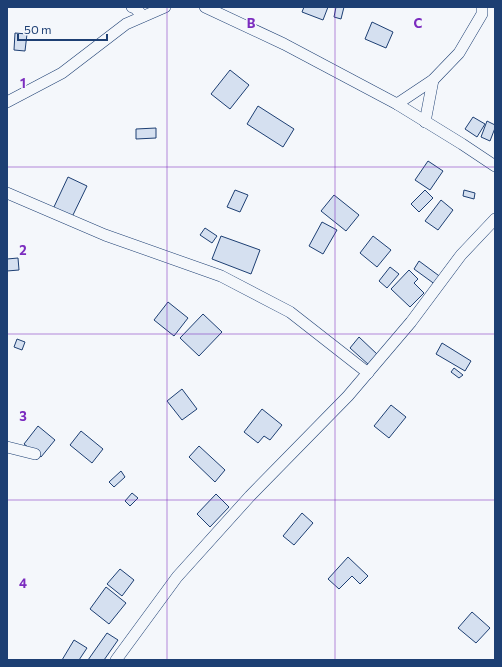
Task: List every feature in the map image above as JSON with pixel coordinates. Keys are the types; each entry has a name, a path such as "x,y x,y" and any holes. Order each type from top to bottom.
{"street":[{"path":"132,7 143,16"},
{"path":"7,102 62,73 126,24 165,7"},
{"path":"205,7 284,44 397,104 495,166"},
{"path":"397,104 433,80 459,53 482,14 482,7"},
{"path":"425,122 433,80"},
{"path":"7,193 105,234 221,276 290,312 368,372"},
{"path":"116,660 177,577 250,496 338,407 411,322 461,255 495,219"},
{"path":"7,448 35,454"}],"building":[{"path":"304,7 328,7 323,20 302,12"},
{"path":"336,7 344,7 341,19 334,17"},
{"path":"372,22 393,32 386,48 365,39"},
{"path":"15,33 27,34 25,51 14,50"},
{"path":"230,70 249,85 230,109 211,94"},
{"path":"258,106 294,129 283,147 247,124"},
{"path":"473,117 485,124 477,137 465,129"},
{"path":"487,121 495,125 490,141 481,137"},
{"path":"156,128 156,138 136,139 136,129"},
{"path":"428,161 443,171 430,190 415,180"},
{"path":"68,177 87,186 72,217 53,209"},
{"path":"235,190 248,195 240,212 227,207"},
{"path":"425,190 433,198 419,212 411,204"},
{"path":"464,190 475,193 474,199 463,196"},
{"path":"334,195 359,215 346,231 321,211"},
{"path":"441,200 453,210 438,230 425,221"},
{"path":"322,222 337,230 323,254 309,246"},
{"path":"205,228 217,236 212,243 200,235"},
{"path":"221,236 260,250 251,274 212,259"},
{"path":"373,236 391,250 377,267 360,253"},
{"path":"18,258 19,270 7,271 7,259"},
{"path":"419,261 442,278 436,285 414,269"},
{"path":"390,267 399,274 387,288 379,281"},
{"path":"409,270 418,279 414,283 424,293 410,307 391,289"},
{"path":"168,302 188,318 174,336 154,320"},
{"path":"203,314 222,332 199,356 180,338"},
{"path":"359,337 378,355 369,365 350,348"},
{"path":"17,339 25,342 22,350 14,347"},
{"path":"442,343 471,361 465,371 436,354"},
{"path":"454,368 463,375 459,378 451,372"},
{"path":"182,389 197,409 182,420 167,401"},
{"path":"391,405 406,417 389,438 374,426"},
{"path":"262,409 282,425 270,440 264,436 258,443 244,432"},
{"path":"38,426 55,440 41,457 24,444"},
{"path":"81,431 103,449 92,463 70,445"},
{"path":"199,446 225,470 215,482 189,457"},
{"path":"121,471 125,477 114,487 109,482"},
{"path":"132,493 138,498 130,506 125,501"},
{"path":"216,494 229,507 210,527 197,514"},
{"path":"302,513 313,523 294,545 283,536"},
{"path":"348,557 368,576 360,584 352,576 339,589 328,579"},
{"path":"120,569 134,580 122,596 107,584"},
{"path":"106,587 126,603 109,624 90,609"},
{"path":"472,612 490,628 476,643 458,628"},
{"path":"107,633 118,640 104,660 88,660"},
{"path":"74,640 87,648 79,660 62,660"}]}
